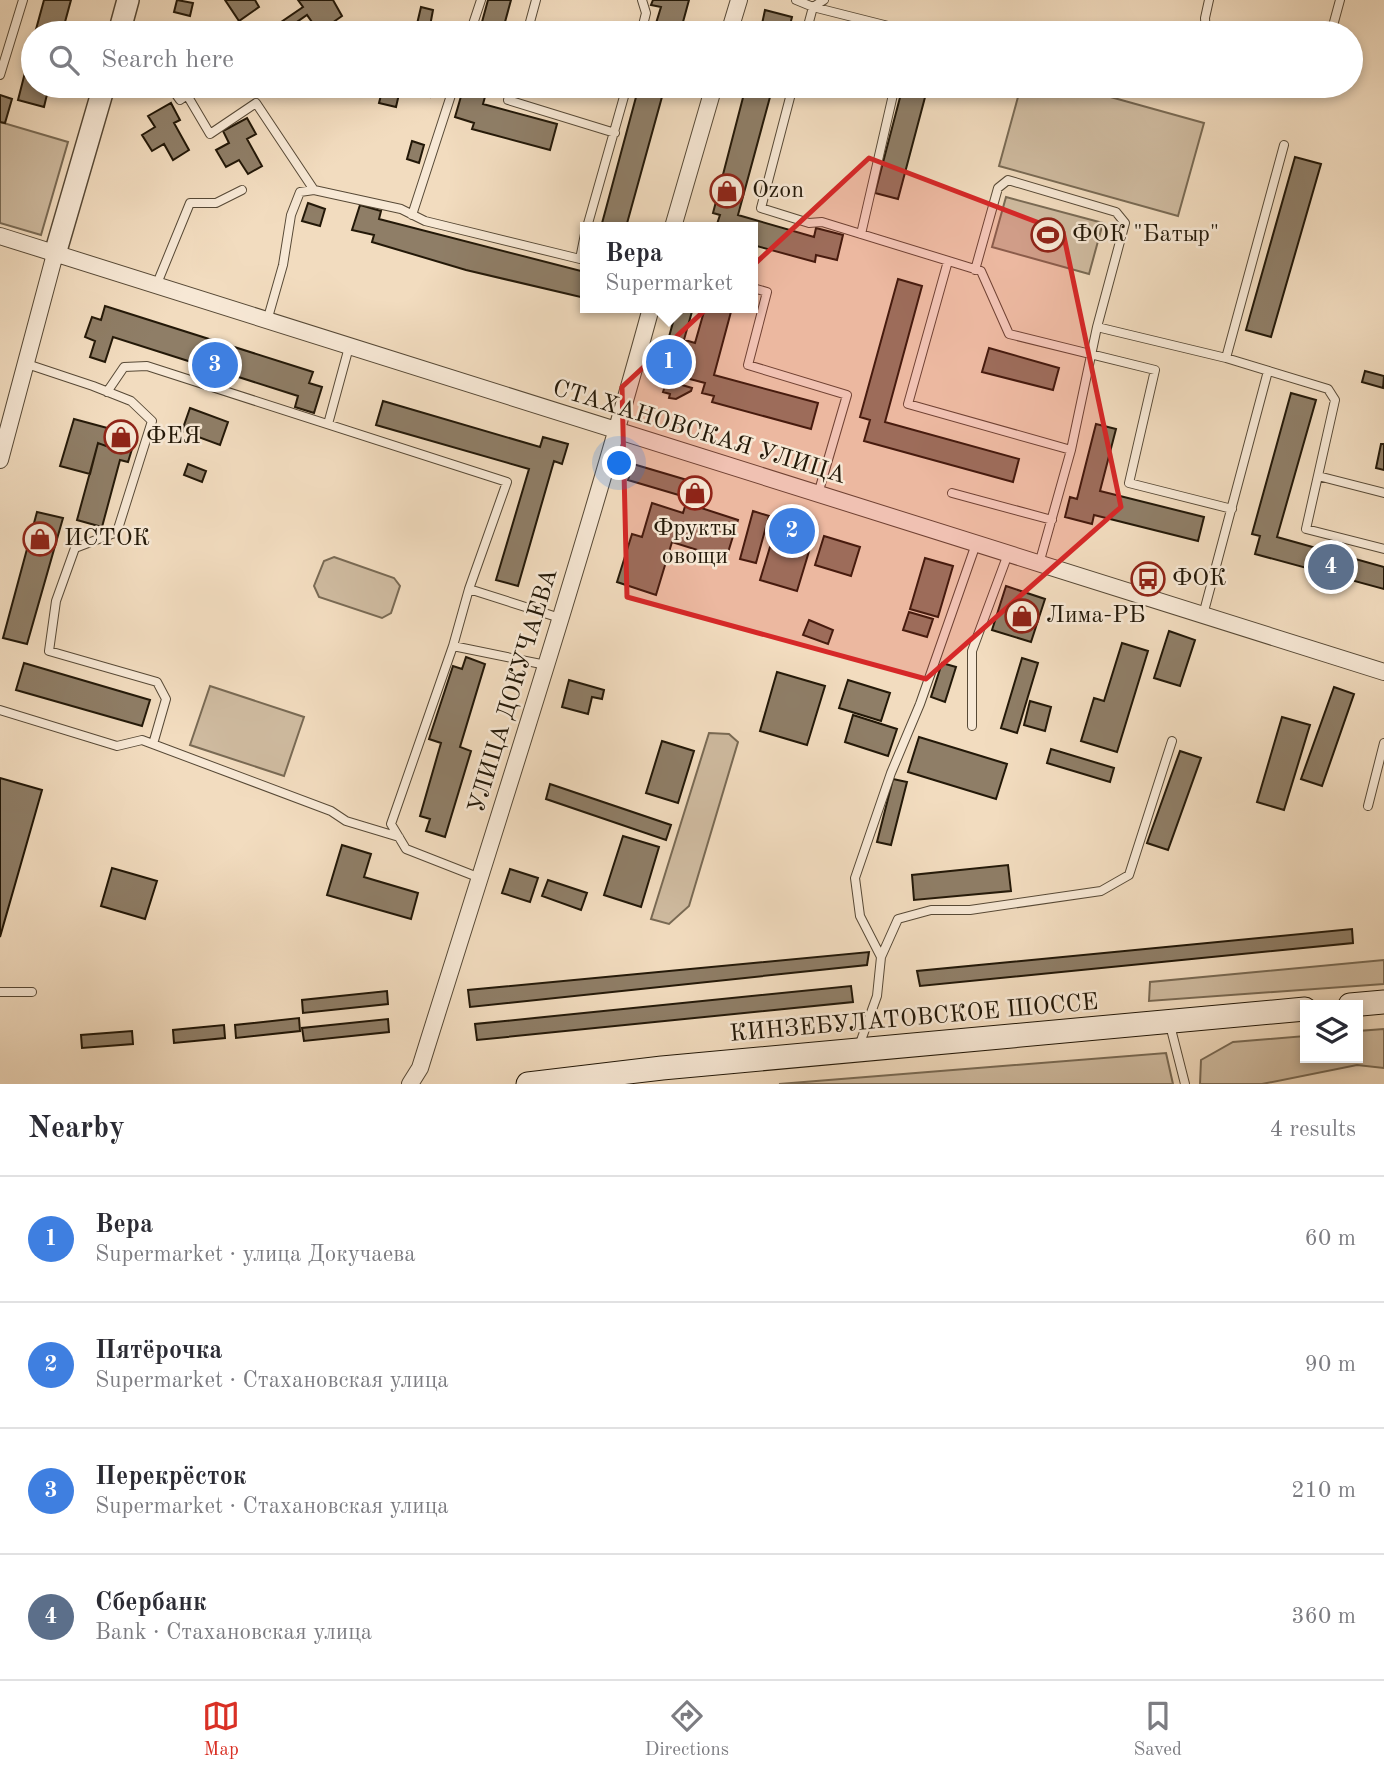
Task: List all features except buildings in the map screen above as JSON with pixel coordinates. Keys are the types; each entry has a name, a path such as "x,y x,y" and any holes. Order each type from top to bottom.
{"main road":[{"path":"1363,1004 1384,1002"},
{"name":"КИНЗЕБУЛАТОВСКОЕ ШОССЕ","path":"543,1083 627,1078 857,1052 1300,1009"}],"street":[{"path":"122,21 128,0"},
{"path":"733,21 739,0"},
{"path":"0,460 55,254 100,98"},
{"path":"674,222 711,98"},
{"name":"СТАХАНОВСКАЯ УЛИЦА","path":"0,236 1384,672"},
{"name":"УЛИЦА ДОКУЧАЕВА","path":"410,1084 420,1068 480,878 617,431 650,313"}],"lane":[{"path":"0,75 23,0"},
{"path":"475,21 481,0"},
{"path":"530,21 536,0"},
{"path":"642,0 646,13 644,21"},
{"path":"796,0 868,21"},
{"path":"809,21 813,7 824,0"},
{"path":"1205,21 1209,0"},
{"path":"1334,21 1340,0"},
{"path":"189,98 210,134 256,103 314,190"},
{"path":"412,215 450,98"},
{"path":"509,98 615,133"},
{"path":"588,222 624,98"},
{"path":"790,98 761,208 809,223 822,222 981,271 1009,334 1155,370 1129,483 1231,509"},
{"path":"860,234 892,98"},
{"path":"1226,358 1284,145"},
{"path":"975,270 998,187 1008,180 1116,212 1125,223 1097,327 1071,450 1040,564"},
{"path":"156,286 190,203 216,203 242,190"},
{"path":"267,321 283,265 291,215 300,192 314,190 401,209 425,221 580,259"},
{"path":"948,261 908,404 1071,450"},
{"path":"758,289 767,292 748,365 847,395 818,494"},
{"path":"1097,327 1226,358 1328,389 1335,400 1306,529 1384,549"},
{"path":"328,424 349,347"},
{"path":"26,364 131,401 152,421 117,532 75,548 56,601 48,651 157,682 166,699 153,744"},
{"path":"107,392 124,367 147,366 507,482 391,824 406,849 480,878"},
{"path":"1203,615 1268,371"},
{"path":"1318,476 1384,494"},
{"path":"952,493 1052,520"},
{"path":"881,957 860,916 855,878 976,544"},
{"path":"972,726 972,651 1008,554"},
{"path":"469,589 560,618"},
{"path":"453,646 546,665"},
{"path":"0,710 117,746 142,740 331,811 346,821 399,836"},
{"path":"857,1052 877,996 881,957 898,919 931,910 970,910 1101,891 1129,876 1171,741"},
{"path":"1368,806 1384,743"},
{"path":"0,992 32,992"},
{"path":"1169,1022 1185,1084"}],"highlighted area":[{"path":"869,158 1063,232 1121,507 926,679 627,597 622,387"}],"shaded area":[{"path":"1018,98 1114,98 1204,123 1178,216 999,166"},
{"path":"0,122 68,142 41,235 0,223"},
{"name":"ФОК \"Батыр\"","path":"1006,197 1103,223 1089,274 992,247"},
{"path":"334,557 394,578 400,586 391,613 382,618 319,597 314,586 324,561"},
{"path":"210,686 304,717 284,776 190,745"},
{"path":"709,733 729,734 738,742 689,906 669,924 651,919"},
{"path":"1384,960 1384,984 1149,1001 1150,982"},
{"path":"1384,1029 1384,1068 1357,1065 1262,1084 1200,1084 1201,1060 1233,1042 1300,1036 1300,1063 1363,1063 1363,1031"},
{"path":"1166,1053 1173,1084 779,1084"}],"place":[{"name":"Ozon","path":"727,191"},
{"name":"ФОК \"Батыр\"","path":"1048,235"},
{"name":"Вера","path":"669,362"},
{"name":"Перекрёсток","path":"215,365"},
{"name":"ФЕЯ","path":"121,437"},
{"name":"Фрукты овощи","path":"695,493"},
{"name":"Пятёрочка","path":"792,531"},
{"name":"ИСТОК","path":"40,539"},
{"name":"Сбербанк","path":"1331,567"},
{"name":"ФОК","path":"1148,579"},
{"name":"Лима-РБ","path":"1022,616"}]}
